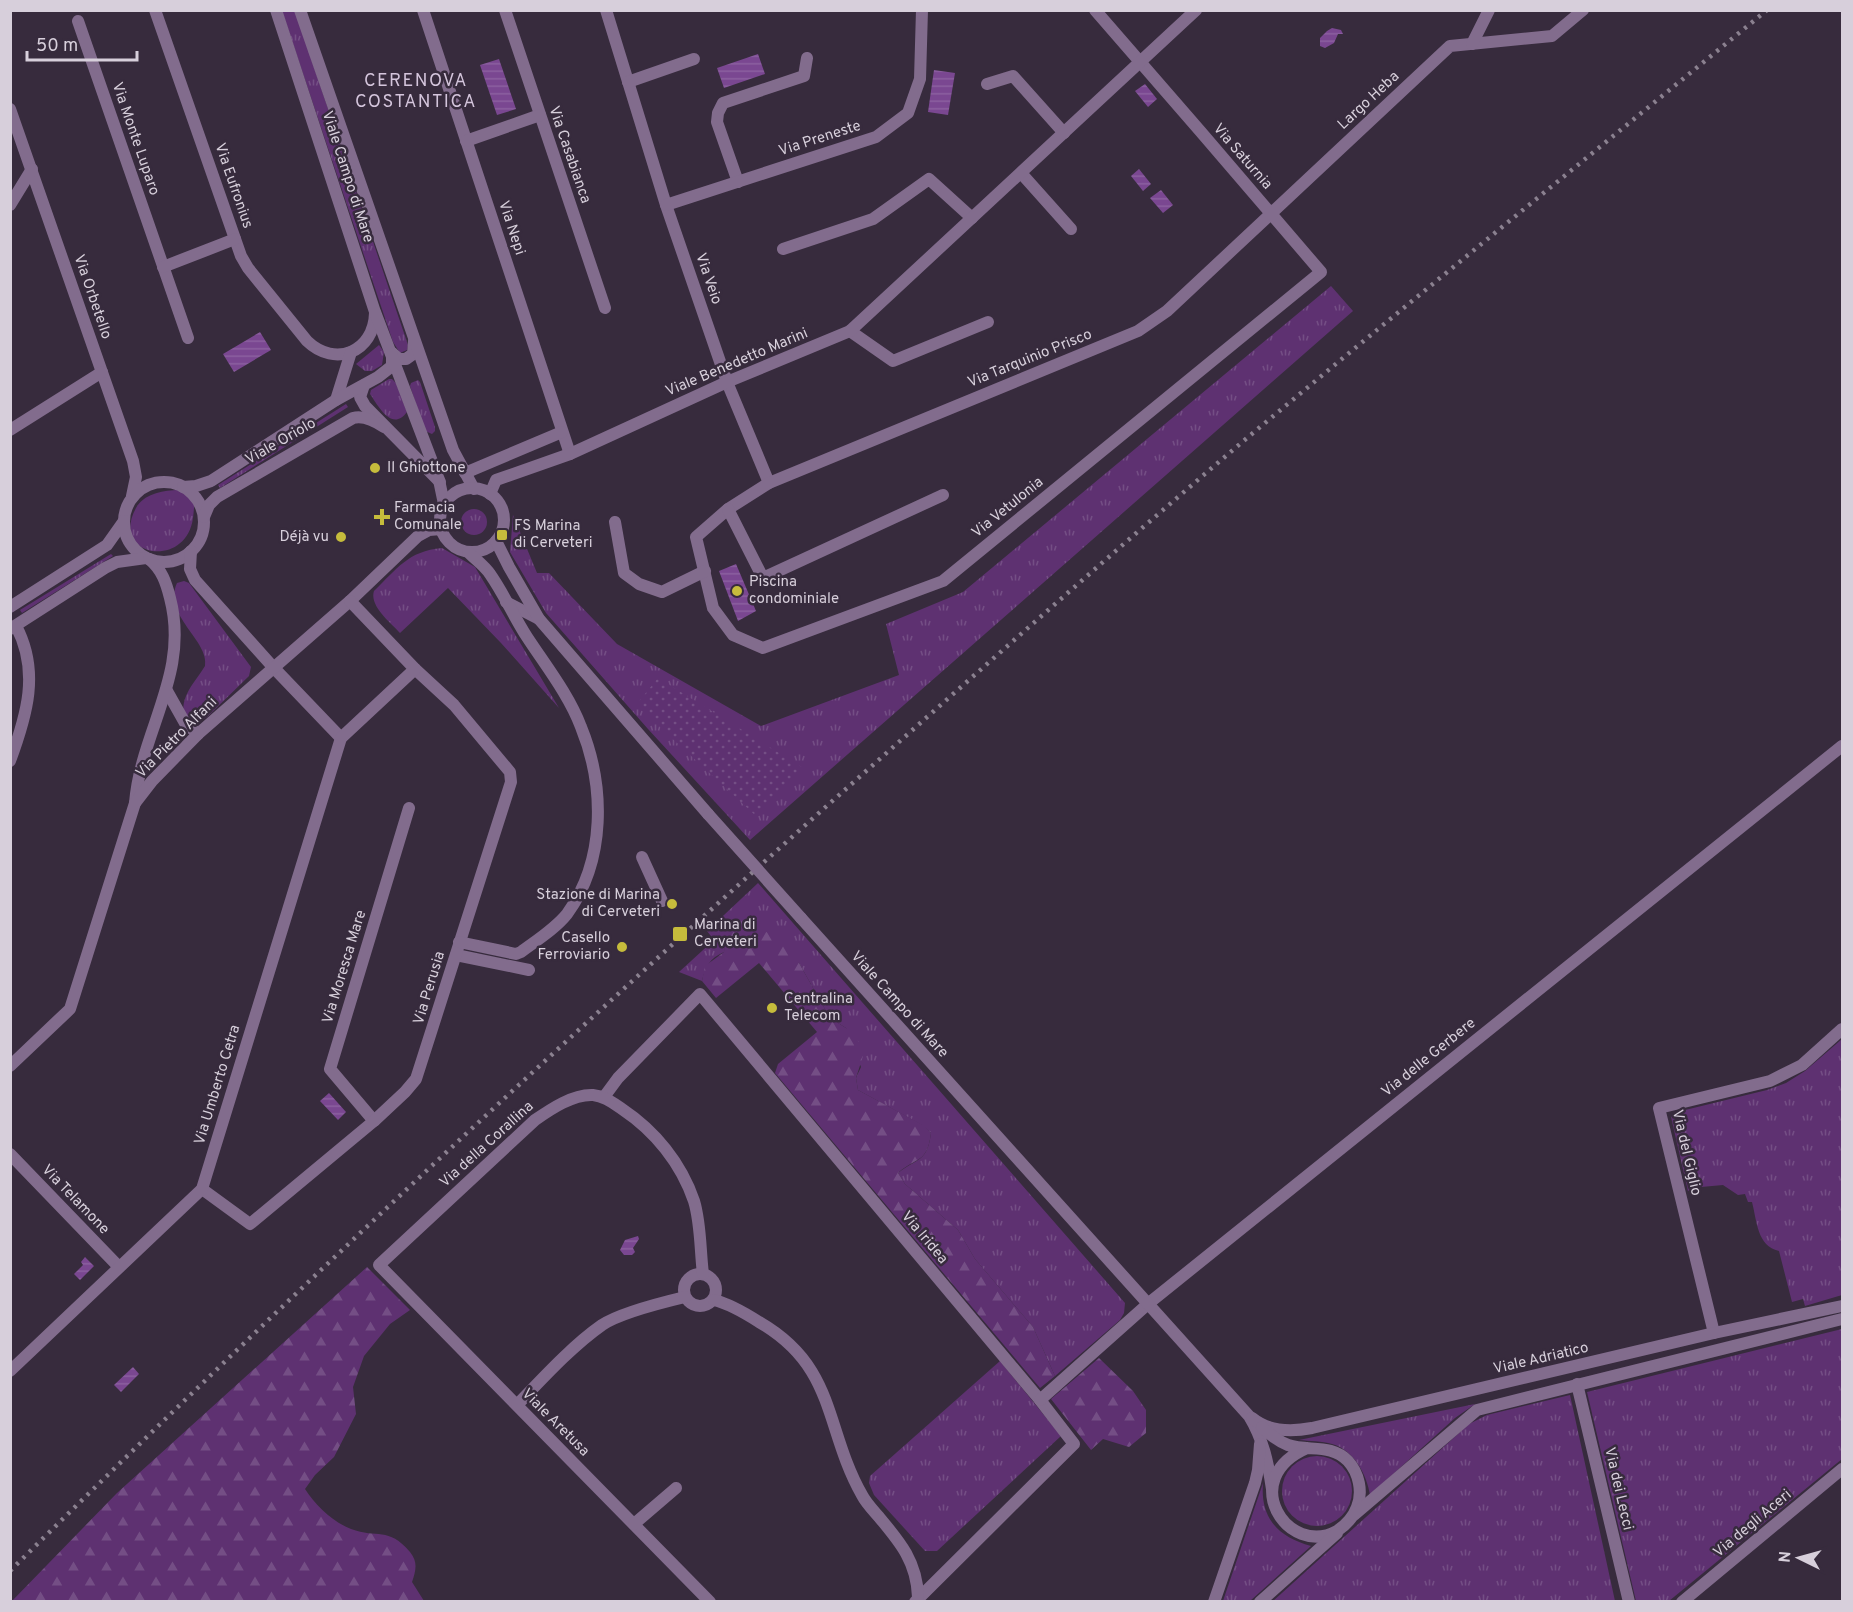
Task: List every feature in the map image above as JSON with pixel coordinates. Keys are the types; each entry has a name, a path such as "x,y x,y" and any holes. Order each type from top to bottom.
{"street":[{"name":"Via Eufronius","path":"155,10 235,239 248,268 307,342 318,350 333,353 351,352"},
{"name":"Viale Campo di Mare","path":"276,10 375,312 440,483 444,504"},
{"name":"Viale Campo di Mare","path":"300,10 453,450 474,489"},
{"name":"Via Nepi","path":"423,10 570,454"},
{"name":"Via Casabianca","path":"505,10 605,308"},
{"name":"Via Veio","path":"606,10 666,205 727,382 768,483"},
{"name":"Via Preneste","path":"666,205 876,137 908,113 920,79 922,10"},
{"name":"Via Saturnia","path":"1095,10 1321,272"},
{"name":"Viale Benedetto Marini","path":"490,495 496,480 570,454 727,382 850,331 1196,10"},
{"path":"1472,44 1489,10"},
{"name":"Largo Heba","path":"1271,214 1450,46 1552,36 1583,10"},
{"name":"Via Monte Luparo","path":"78,21 188,338"},
{"path":"738,182 717,122 723,103 804,76 807,58"},
{"path":"628,82 694,59"},
{"path":"987,84 1013,76 1064,133"},
{"name":"Via Orbetello","path":"10,109 134,461 136,477 132,496"},
{"path":"466,141 540,115"},
{"path":"10,205 32,169"},
{"path":"1021,173 1071,229"},
{"path":"783,249 873,219 929,179 972,218"},
{"name":"Via Tarquinio Prisco","path":"768,483 1138,331 1167,311 1271,214"},
{"path":"163,267 235,239"},
{"name":"Via Vetulonia","path":"768,483 728,509 696,537 714,608 733,636 763,648 943,581 1321,272"},
{"path":"336,400 351,352 361,348 372,335 375,312"},
{"path":"850,331 893,361 988,322"},
{"path":"392,352 399,359 406,359 413,354 414,341"},
{"name":"Viale Oriolo","path":"183,487 211,481 336,400 364,385 392,366 392,352"},
{"path":"10,430 102,372"},
{"path":"364,385 360,394 361,401 440,483"},
{"name":"Viale Oriolo","path":"204,517 209,505 217,497 353,418 366,418 384,427"},
{"path":"465,473 562,432"},
{"path":"134,461 148,475 161,482"},
{"path":"10,761 24,717 30,679 26,647 13,627 105,567 125,560 148,558 167,562 177,560 191,551 200,537 204,517 196,497 174,483 148,484 132,496 127,505 124,521 126,536 131,545 148,558 157,567 164,579 175,620 176,642 167,691 140,768 135,803"},
{"path":"459,942 516,954 557,925 573,904 586,879 594,853 598,798 594,767 581,725 489,573 468,552 451,544 441,529 441,512 444,504 457,492 474,489 490,495 497,502 502,511 501,532 488,548 478,552 468,552"},
{"path":"728,509 763,578 943,495"},
{"path":"10,607 107,545 124,521"},
{"path":"615,522 624,573 639,584 662,592 705,571"},
{"name":"Via Pietro Alfani","path":"10,1066 70,1009 135,803 152,781 198,734 350,601 418,536 429,530 441,529"},
{"name":"Viale Campo di Mare","path":"496,541 508,567 539,619 708,814 1249,1416 1260,1430 1269,1462 1272,1489"},
{"path":"191,551 190,569 195,579 273,667 341,738 415,669 350,601"},
{"path":"506,602 539,619"},
{"name":"Via Perusia","path":"202,1189 250,1224 374,1121 416,1079 511,782 510,772 454,705 415,669"},
{"path":"167,691 185,723 198,734"},
{"name":"Via Umberto Cetra","path":"10,1371 202,1189 341,738"},
{"name":"Via delle Gerbere","path":"1040,1400 1149,1303 1842,746"},
{"name":"Via Moresca Mare","path":"374,1121 330,1069 409,808"},
{"path":"642,856 662,901"},
{"path":"456,955 529,970"},
{"name":"Via Iridea","path":"604,1097 618,1078 700,993 1040,1400 1074,1444 917,1599"},
{"name":"Via del Giglio","path":"1714,1333 1659,1108 1779,1077 1802,1065 1842,1029"},
{"name":"Via della Corallina","path":"379,1265 535,1120 553,1107 591,1095 604,1097"},
{"path":"604,1097 652,1133 665,1148 682,1176 694,1202 704,1274"},
{"name":"Via Telamone","path":"10,1154 118,1267"},
{"name":"Viale Aretusa","path":"379,1265 710,1602"},
{"path":"704,1274 716,1284 717,1289 714,1299 700,1307 690,1303 685,1297 684,1288 688,1279 693,1275 704,1274"},
{"path":"517,1405 551,1370 603,1324 685,1297"},
{"path":"714,1299 744,1312 765,1325 788,1342 804,1359 829,1407 847,1462 862,1496 901,1544 914,1566 918,1582 917,1599"},
{"name":"Viale Adriatico","path":"1260,1430 1290,1431 1312,1428 1714,1333 1842,1306"},
{"path":"1260,1602 1354,1515 1477,1410 1842,1319"},
{"name":"Via dei Lecci","path":"1577,1384 1629,1602"},
{"path":"1214,1602 1255,1483 1260,1430 1287,1444 1306,1448 1322,1448 1335,1452 1347,1460 1356,1472 1360,1486 1359,1501 1354,1515"},
{"path":"1306,1448 1283,1463 1275,1475 1272,1489 1279,1517 1289,1527 1302,1534 1317,1536 1331,1534 1344,1526"},
{"name":"Via degli Aceri","path":"1682,1602 1842,1469"},
{"path":"634,1524 676,1488"}],"green space":[{"path":"282,11 295,11 408,345 407,350 400,353 393,342"},
{"path":"1331,286 1353,311 750,840 546,613 510,552 513,515 537,573 549,573 617,644 761,726 899,675 886,624 963,592"},
{"path":"379,345 384,352 382,365 372,371 365,371 356,364"},
{"path":"389,379 396,383 407,412 401,418 391,419 370,394 371,390"},
{"path":"418,380 435,427 432,434 425,431 410,386"},
{"path":"346,404 348,407 220,488 218,485"},
{"path":"176,490 189,492 194,501 193,518 187,535 177,545 165,551 152,551 140,546 133,538 130,525 139,503 159,492"},
{"path":"474,509 483,513 487,522 483,531 474,535 465,531 461,522 465,513"},
{"path":"442,548 475,567 559,708 448,588 400,633 382,614 373,597 374,591 404,562 420,553"},
{"path":"111,554 113,556 22,613 20,610"},
{"path":"184,581 189,583 251,667 249,676 207,717 196,722 185,717 183,710 189,690 205,666 205,657 176,606 174,595 177,583"},
{"path":"658,678 805,769 755,815 636,705"},
{"path":"758,883 1125,1303 1124,1313 1120,1320 1055,1376 1033,1327 975,1259 958,1230 905,1184 898,1173 924,1155 931,1133 922,1125 858,1090 856,1078 861,1067 846,1028 830,1018 799,963 725,934 724,952 709,963 702,981 679,972 714,940 707,931"},
{"path":"746,926 763,930 780,940 799,963 830,1018 846,1028 859,1042 863,1056 856,1078 858,1090 923,1125 931,1133 924,1155 898,1173 905,1184 958,1230 975,1259 1033,1327 1055,1376 1040,1388 775,1073 778,1064 817,1032 759,963 716,998 702,981 705,966 724,952 725,934 733,927"},
{"path":"1842,1039 1842,1295 1805,1306 1803,1299 1792,1302 1779,1251 1766,1244 1762,1238 1752,1202 1748,1202 1745,1194 1738,1195 1723,1185 1688,1191 1671,1117 1677,1112 1767,1090 1786,1083 1805,1071"},
{"path":"367,1267 410,1310 390,1324 364,1356 353,1387 356,1414 334,1457 315,1475 305,1489 325,1512 344,1526 360,1532 389,1536 402,1544 414,1559 415,1570 412,1582 424,1601 12,1601 117,1493"},
{"path":"1842,1329 1842,1459 1669,1601 1636,1601 1587,1392"},
{"path":"1099,1358 1133,1391 1146,1410 1146,1433 1129,1447 1103,1439 1091,1450 1051,1399"},
{"path":"1000,1361 1061,1436 937,1551 925,1551 874,1495 869,1483 870,1476"},
{"path":"1570,1395 1615,1601 1272,1602 1469,1424 1487,1415"},
{"path":"1475,1404 1455,1418 1370,1495 1366,1479 1358,1464 1347,1452 1328,1443 1299,1440"},
{"path":"1310,1456 1324,1456 1337,1462 1346,1471 1352,1484 1350,1504 1342,1516 1324,1526 1310,1526 1297,1520 1288,1511 1282,1498 1282,1484 1288,1471 1297,1462"},
{"path":"1263,1483 1265,1506 1274,1524 1289,1537 1311,1546 1250,1601 1223,1601"}],"shaded area":[{"path":"1332,28 1341,30 1343,34 1338,34 1334,43 1325,48 1320,46 1320,38"},
{"path":"758,54 765,74 724,88 717,68"},
{"path":"499,59 516,109 497,115 480,65"},
{"path":"934,70 955,73 948,115 928,112"},
{"path":"1145,84 1157,99 1148,107 1135,91"},
{"path":"1139,169 1151,184 1143,191 1131,176"},
{"path":"1161,190 1173,205 1163,213 1150,198"},
{"path":"260,332 271,350 234,372 223,354"},
{"name":"Piscina condominiale","path":"736,564 756,611 738,621 719,571"},
{"path":"329,1093 346,1112 338,1120 320,1101"},
{"path":"638,1236 639,1239 633,1248 635,1252 632,1255 624,1255 620,1250 625,1240"},
{"path":"85,1257 94,1266 80,1280 74,1274 83,1265 81,1262"},
{"path":"133,1367 139,1374 121,1392 114,1385"}],"railway":[{"path":"10,1571 221,1365 436,1162 653,962 873,765 1247,438 1767,10"}],"place":[{"name":"Il Ghiottone","path":"375,468"},
{"name":"Farmacia Comunale","path":"382,517"},
{"name":"FS Marina di Cerveteri","path":"502,535"},
{"name":"Déjà vu","path":"341,537"},
{"name":"Piscina condominiale","path":"737,591"},
{"name":"Stazione di Marina di Cerveteri","path":"672,904"},
{"name":"Marina di Cerveteri","path":"680,934"},
{"name":"Casello Ferroviario","path":"622,947"},
{"name":"Centralina Telecom","path":"772,1008"}],"district":[{"name":"CERENOVA COSTANTICA","path":"416,91"}]}
